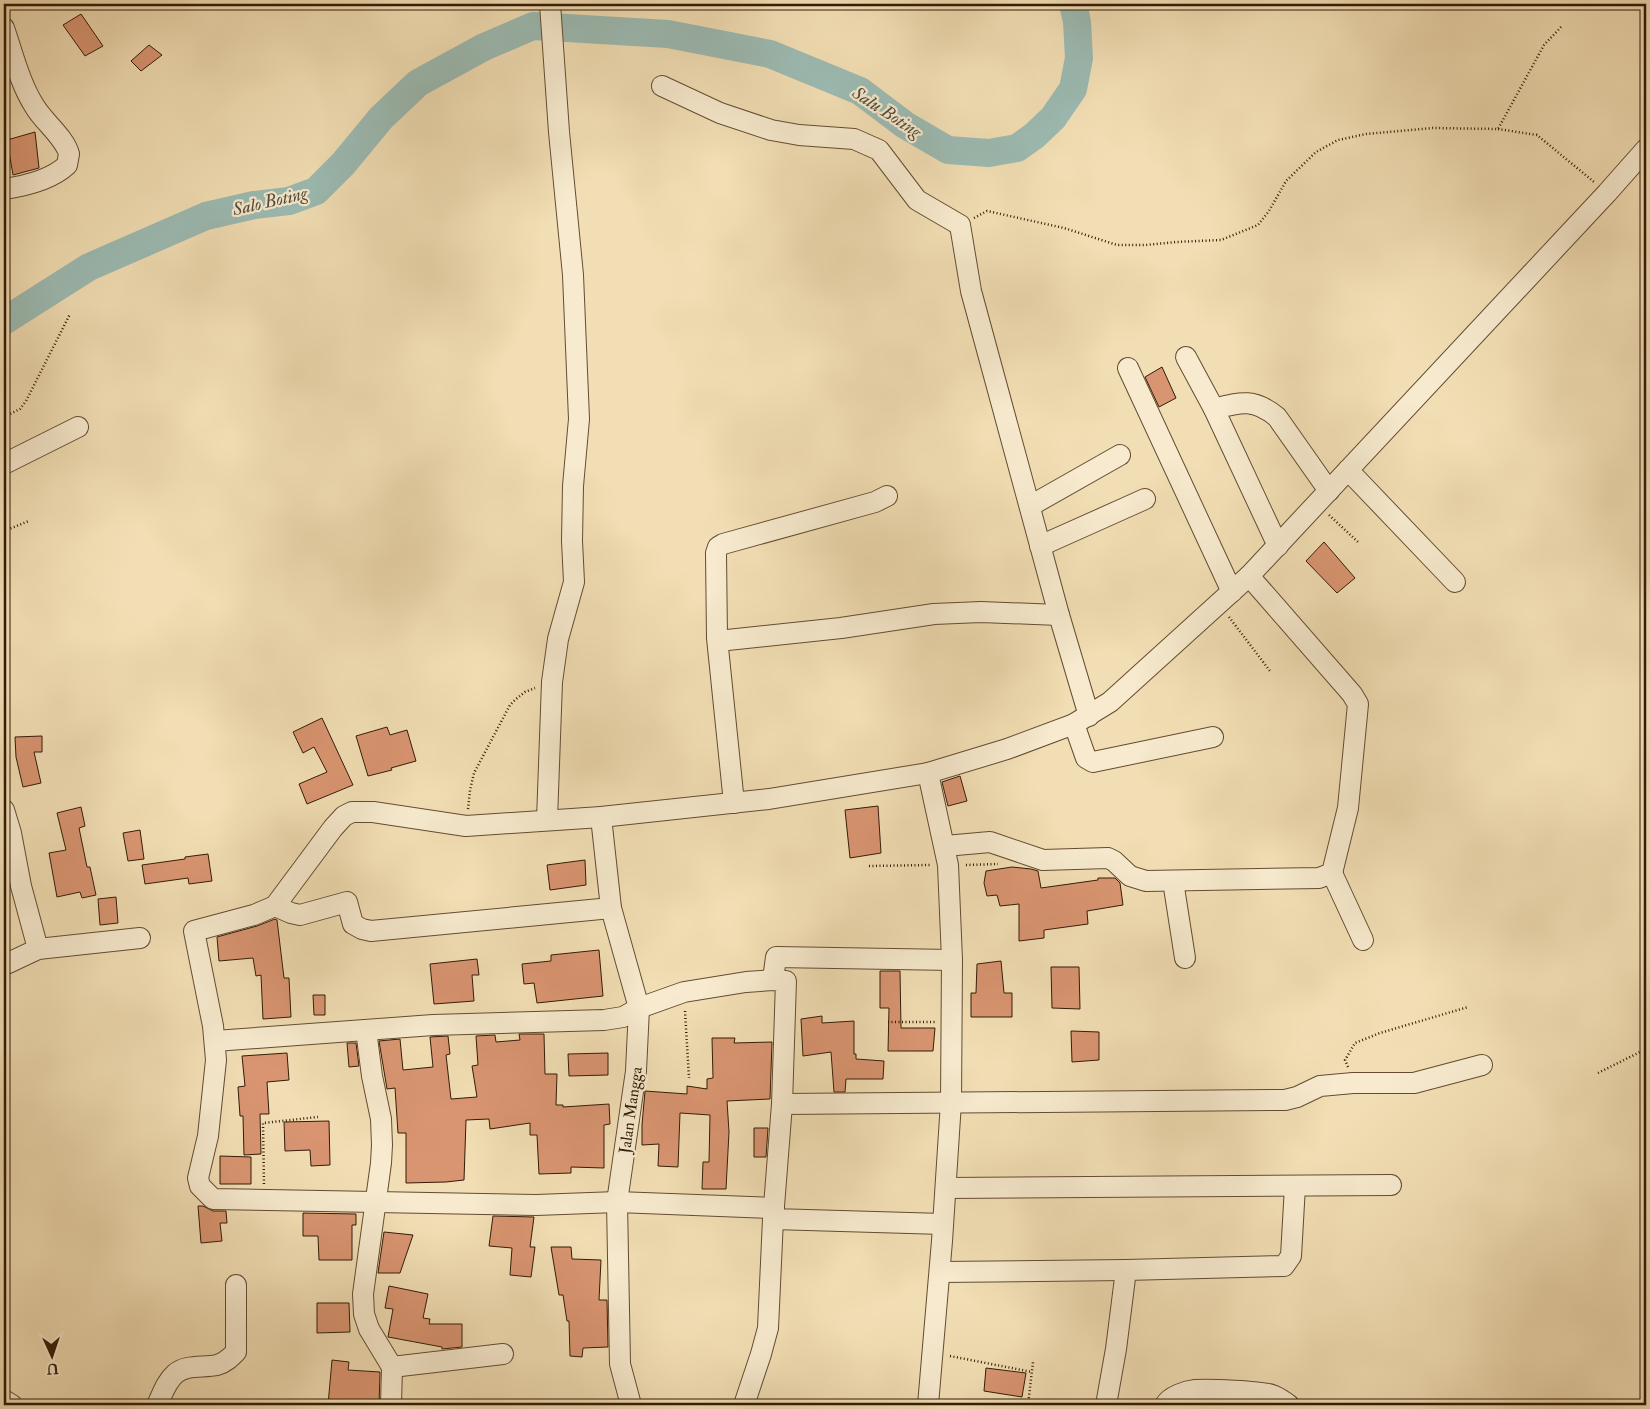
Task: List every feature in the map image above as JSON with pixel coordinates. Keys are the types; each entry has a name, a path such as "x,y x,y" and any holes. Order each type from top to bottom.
{"street":[{"path":"547,820 552,682 558,639 574,582 572,541 573,486 580,419 573,275 559,132 550,4"},
{"path":"4,28 19,72 35,107 69,154 67,165 55,174 45,179 4,189"},
{"path":"662,86 720,113 771,130 798,135 854,139 879,150 917,200 960,225 971,291 1059,615 1082,720 1086,758 1093,762 1213,737"},
{"path":"943,1224 617,1202 536,1205 213,1199 199,1184 198,1174 208,1136 216,1074 215,1041 194,931 229,923 276,906 316,850 347,814 373,812 466,826 601,817 769,799 928,773 1007,749 1082,720 1110,702 1250,576 1646,149"},
{"path":"1186,357 1214,409 1278,546"},
{"path":"1128,368 1226,598"},
{"path":"1214,409 1239,402 1254,403 1269,410 1278,417 1323,498"},
{"path":"4,464 78,428"},
{"path":"1030,506 1120,455"},
{"path":"1348,470 1455,582"},
{"path":"734,803 718,641 716,553 719,546 875,502 887,496"},
{"path":"1040,546 1145,499"},
{"path":"1250,576 1352,694 1358,704 1348,808 1332,873 1363,940"},
{"path":"718,641 841,628 934,614 981,612 1059,615"},
{"path":"928,773 948,865 952,960 951,1102 934,1353 928,1405"},
{"path":"4,810 11,833 21,886 38,948"},
{"name":"Jalan Mangga","path":"601,817 611,908 639,1008 636,1071 617,1202 620,1364 631,1405"},
{"path":"945,846 990,842 1043,860 1108,858 1130,876 1146,880 1318,878 1332,873"},
{"path":"1173,881 1185,958"},
{"path":"276,906 300,915 347,902 354,924 362,929 371,931 611,908"},
{"path":"4,965 38,948 140,938"},
{"path":"773,980 776,958 952,960"},
{"path":"215,1041 432,1025 604,1020 623,1018 639,1008 684,992 731,984 773,980 786,981 782,1104 768,1328 744,1405"},
{"path":"366,1030 370,1067 381,1119 382,1141 381,1163 363,1294 364,1314 369,1329 392,1367 392,1405"},
{"path":"782,1104 1285,1100 1297,1097 1320,1086 1353,1083 1414,1084 1482,1065"},
{"path":"940,1272 1284,1266 1292,1256 1295,1186"},
{"path":"946,1188 1391,1186"},
{"path":"1106,1405 1116,1349 1126,1270"},
{"path":"157,1405 175,1374 184,1368 218,1365 228,1360 236,1352 236,1285"},
{"path":"392,1367 503,1354"},
{"path":"1166,1405 1174,1397 1195,1390 1266,1394 1281,1399 1288,1405"},
{"path":"4,1400 12,1405"}],"path":[{"path":"1498,129 1544,45 1562,26"},
{"path":"960,225 987,212 1064,228 1117,245 1146,246 1176,242 1221,240 1258,225 1269,212 1286,181 1316,152 1338,140 1366,134 1433,128 1498,129 1537,135 1607,193"},
{"path":"4,417 20,409 26,401 70,314"},
{"path":"1323,498 1358,542"},
{"path":"4,532 29,521"},
{"path":"1226,598 1270,670"},
{"path":"466,826 474,773 510,705 525,692 552,682"},
{"path":"684,992 689,1078"},
{"path":"1353,1083 1346,1060 1355,1043 1380,1033 1468,1007"},
{"path":"888,1022 951,1022"},
{"path":"1598,1073 1646,1050"},
{"path":"264,1200 263,1123 318,1117"},
{"path":"934,1353 1032,1372"},
{"path":"1028,1405 1033,1362"}],"building":[{"path":"81,14 103,46 85,56 63,25"},
{"path":"149,45 162,55 141,71 131,61"},
{"path":"35,132 39,168 13,175 7,140"},
{"path":"1162,367 1176,398 1159,407 1145,377"},
{"path":"1324,542 1355,578 1337,593 1306,561"},
{"path":"322,718 353,785 307,804 299,784 327,772 314,747 303,753 293,732"},
{"path":"387,727 390,735 407,730 416,761 368,776 356,736"},
{"path":"42,736 42,752 34,752 41,783 23,787 16,757 15,737"},
{"path":"960,776 967,801 948,806 942,782"},
{"path":"878,806 881,853 850,858 845,810"},
{"path":"81,807 85,826 79,828 87,867 90,867 96,895 82,898 80,892 57,897 49,853 66,850 57,813"},
{"path":"140,830 144,859 128,861 123,833"},
{"path":"208,854 212,881 189,884 188,878 145,884 142,865"},
{"path":"585,860 586,885 550,890 547,865"},
{"path":"1012,867 1038,871 1041,888 1098,880 1098,878 1115,878 1120,883 1123,905 1087,911 1088,924 1044,930 1044,938 1019,941 1019,904 1000,906 997,895 987,896 984,883 986,871"},
{"path":"116,897 118,923 100,925 98,899"},
{"path":"275,919 277,920 284,978 289,978 291,1017 263,1019 261,975 256,976 253,958 219,961 217,937"},
{"path":"599,950 603,996 537,1003 534,983 524,984 522,964 551,961 551,955"},
{"path":"477,959 479,975 472,975 474,1001 434,1004 430,964"},
{"path":"1001,961 1004,993 1012,993 1012,1017 971,1017 971,993 976,993 977,964"},
{"path":"1051,967 1079,967 1080,1009 1052,1008"},
{"path":"880,971 900,971 901,1028 935,1028 933,1051 888,1051 889,1008 880,1008"},
{"path":"313,995 325,995 325,1015 314,1015"},
{"path":"822,1016 822,1023 854,1021 854,1054 856,1054 856,1059 884,1061 883,1079 846,1079 845,1092 834,1092 831,1052 803,1056 801,1019"},
{"path":"1071,1031 1099,1032 1099,1060 1072,1062"},
{"path":"519,1034 544,1034 545,1074 557,1074 556,1105 563,1105 563,1107 609,1104 610,1124 604,1125 604,1168 571,1167 571,1173 539,1174 537,1135 530,1135 530,1123 490,1129 489,1119 466,1120 464,1180 406,1183 406,1133 398,1133 395,1088 387,1089 379,1041 400,1039 403,1070 433,1067 430,1037 448,1036 450,1054 446,1055 451,1099 477,1097 472,1066 478,1065 476,1036 495,1035 496,1042 520,1040"},
{"path":"712,1038 735,1038 734,1043 772,1042 770,1099 727,1101 729,1132 726,1189 702,1189 703,1162 709,1162 710,1115 680,1113 678,1167 658,1166 659,1144 642,1145 645,1091 687,1094 687,1086 707,1089 707,1079 713,1078"},
{"path":"347,1043 356,1043 359,1066 349,1067"},
{"path":"287,1053 289,1080 267,1082 269,1114 260,1114 261,1154 244,1155 243,1116 240,1116 238,1087 245,1086 242,1056"},
{"path":"608,1053 608,1075 569,1076 568,1054"},
{"path":"329,1121 330,1165 311,1166 310,1150 285,1151 284,1122"},
{"path":"754,1128 768,1128 766,1157 754,1157"},
{"path":"220,1156 251,1157 251,1184 220,1184"},
{"path":"198,1206 203,1206 213,1211 226,1211 227,1223 220,1223 222,1241 201,1243"},
{"path":"303,1213 356,1214 356,1225 352,1225 352,1260 319,1260 318,1236 303,1236"},
{"path":"493,1216 534,1217 530,1247 535,1247 531,1277 510,1275 512,1248 489,1246"},
{"path":"384,1232 413,1235 400,1273 378,1273"},
{"path":"551,1247 571,1247 572,1259 601,1260 599,1300 607,1300 608,1347 583,1348 582,1357 570,1356 569,1321 567,1321 563,1295 559,1295"},
{"path":"389,1286 428,1294 423,1318 430,1319 429,1324 462,1324 462,1347 442,1349 442,1347 388,1337 393,1309 385,1308"},
{"path":"317,1303 349,1303 350,1332 317,1333"},
{"path":"332,1360 349,1362 348,1370 380,1372 379,1405 328,1405"},
{"path":"986,1368 1026,1373 1022,1397 984,1391"}],"waterway":[{"name":"Salu Boting","path":"4,321 89,267 206,216 254,205 289,201 316,191 343,164 381,118 418,83 484,47 533,26 668,34 770,54 860,91 905,125 948,150 989,153 1017,148 1034,136 1053,118 1073,89 1079,58 1077,22 1073,4"}],"water label":[{"name":"Salo Boting","path":"270,201"}]}
